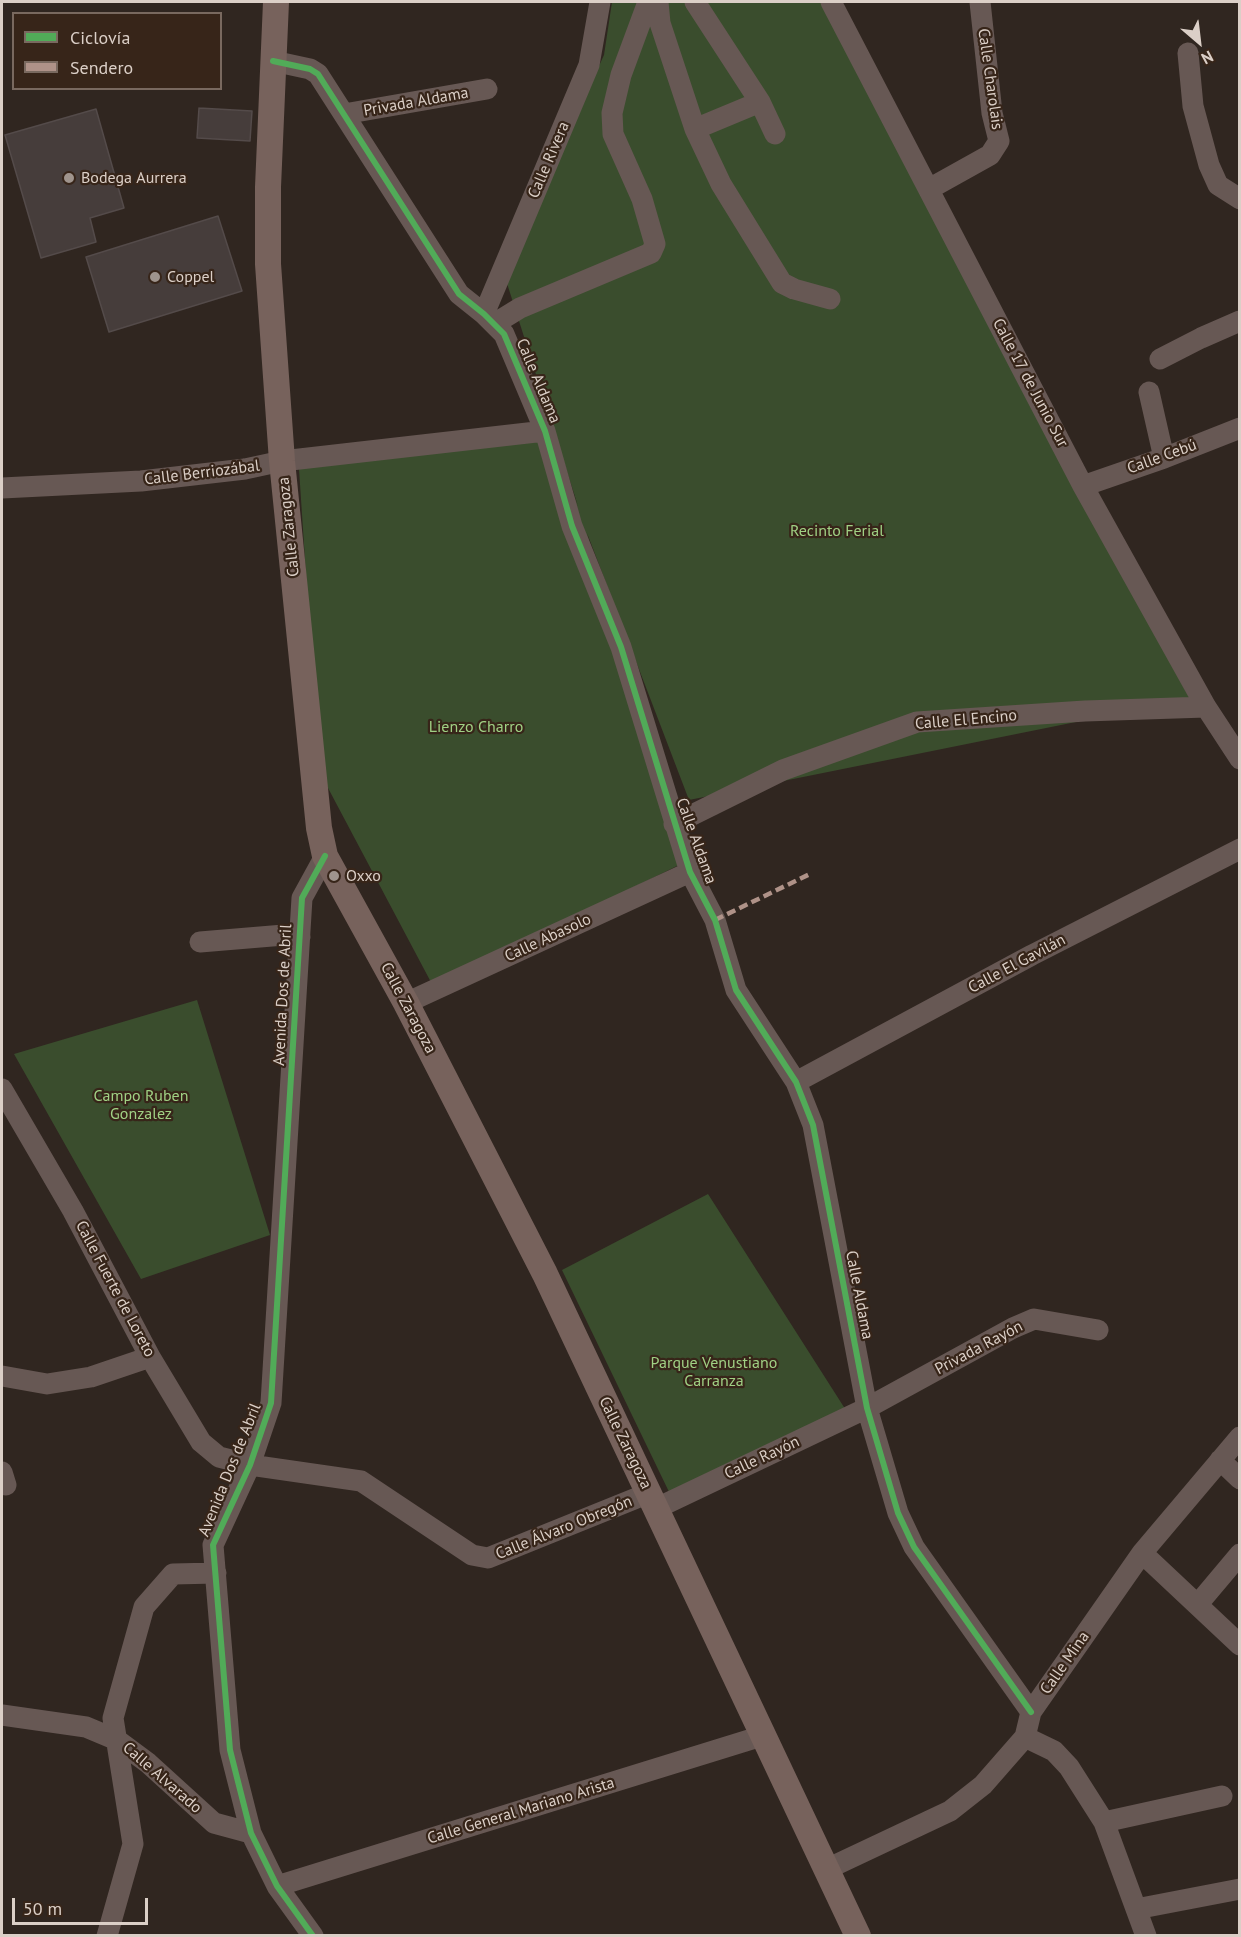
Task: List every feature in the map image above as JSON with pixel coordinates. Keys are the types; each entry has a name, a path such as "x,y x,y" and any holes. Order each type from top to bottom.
{"main road":[{"name":"Calle Zaragoza","path":"276,2 268,187 268,264 282,461 319,828 325,856 406,1003 545,1274 858,1935"}],"street":[{"name":"Calle Rivera","path":"489,319 589,65 600,2"},
{"path":"489,319 520,309 651,253 655,244 642,199 613,134 612,112 621,75 648,2"},
{"path":"658,2 660,23 695,129 721,184 782,283 794,289 830,299"},
{"path":"695,2 760,102 775,134"},
{"name":"Calle 17 de Junio Sur","path":"831,2 1083,486 1206,707 1239,759"},
{"name":"Calle Charolais","path":"929,189 990,156 999,141 992,112 980,2"},
{"path":"1188,53 1193,106 1209,165 1218,184 1239,199"},
{"name":"Calle Aldama","path":"273,61 310,69 318,75 459,294 504,334 545,431 573,526 621,647 690,872 715,920 736,990 796,1082 813,1125 867,1408 898,1513 914,1547 1031,1712"},
{"name":"Privada Aldama","path":"344,114 487,89"},
{"path":"695,129 760,102"},
{"path":"1160,359 1239,321"},
{"path":"1149,392 1164,458"},
{"name":"Calle Cebú","path":"1083,486 1164,458 1239,428"},
{"name":"Calle Berriozábal","path":"2,488 141,481 245,469 282,461 545,431"},
{"name":"Calle El Encino","path":"674,824 783,770 917,722 1085,711 1206,707"},
{"name":"Calle El Gavilán","path":"796,1082 1022,961 1239,849"},
{"name":"Avenida Dos de Abril","path":"313,1935 277,1886 251,1833 230,1750 213,1545 250,1465 271,1403 302,898 325,856"},
{"name":"Calle Abasolo","path":"406,1003 690,872"},
{"path":"200,942 284,935 300,937"},
{"name":"Calle Fuerte de Loreto","path":"2,1089 74,1211 150,1358 201,1442 219,1457 250,1465"},
{"name":"Privada Rayón","path":"867,1408 1034,1319 1098,1330"},
{"path":"2,1376 47,1384 90,1377 150,1358"},
{"name":"Calle Rayón","path":"653,1501 867,1408"},
{"name":"Calle Mina","path":"826,1869 950,1811 983,1785 1025,1737 1031,1712 1142,1553 1239,1437"},
{"path":"1220,1460 1239,1479"},
{"name":"Calle Álvaro Obregón","path":"250,1465 361,1481 472,1555 488,1558 653,1501"},
{"path":"1142,1553 1239,1645"},
{"path":"1198,1604 1239,1554"},
{"path":"107,1935 132,1844 113,1718 144,1607 173,1574 216,1573"},
{"name":"Calle Alvarado","path":"2,1715 86,1727 117,1740 148,1763 214,1822 251,1833"},
{"name":"Calle General Mariano Arista","path":"277,1886 765,1735"},
{"path":"1025,1737 1054,1751 1069,1767 1104,1822 1146,1935"},
{"path":"1104,1822 1222,1796"},
{"path":"1136,1910 1239,1889"}],"green space":[{"name":"Recinto Ferial","path":"612,2 821,2 1190,699 689,800 587,533 679,865 433,986 319,771 299,469 547,425 578,506 504,274 604,55"},
{"name":"Campo Ruben Gonzalez","path":"197,1000 270,1235 141,1279 14,1054"},
{"name":"Parque Venustiano Carranza","path":"708,1194 849,1415 671,1496 562,1270"}],"building":[{"path":"199,108 252,111 250,141 197,138"},
{"path":"96,109 124,208 90,218 96,242 41,258 5,135"},
{"path":"218,216 242,291 109,332 86,257"}],"marked path":[{"path":"715,920 812,873"}],"cycle path":[{"path":"273,61 310,69 318,74 459,294 504,334 545,431 572,526 621,647 690,872 715,920 736,990 796,1082 813,1125 867,1408 898,1513 914,1547 1031,1712"},
{"path":"313,1936 277,1886 251,1833 230,1750 213,1545 250,1465 271,1403 302,898 325,856"}],"place":[{"name":"Bodega Aurrera","path":"69,178"},
{"name":"Coppel","path":"155,277"},
{"name":"Oxxo","path":"334,876"}],"park label":[{"name":"Lienzo Charro","path":"476,727"}]}
